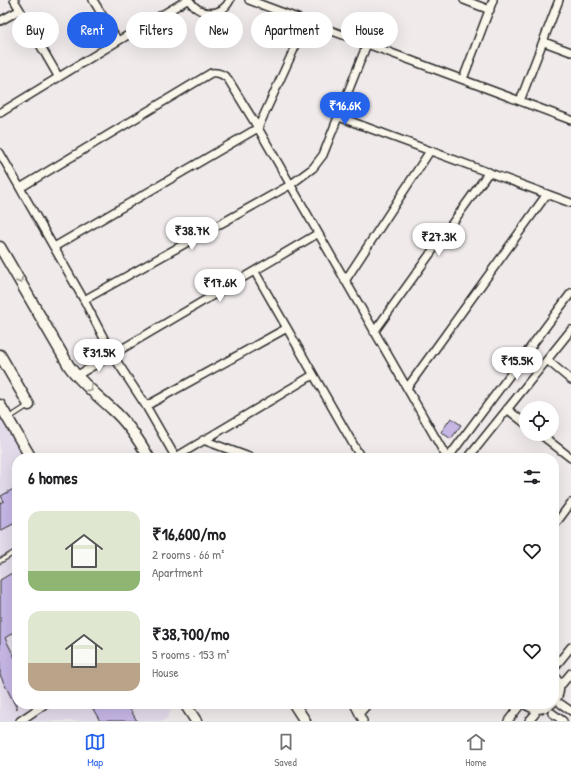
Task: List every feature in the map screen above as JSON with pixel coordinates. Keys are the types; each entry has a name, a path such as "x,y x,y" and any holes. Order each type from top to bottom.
{"main road":[{"path":"0,247 76,376 114,410 137,436 146,453"},
{"path":"0,355 29,405"},
{"path":"0,405 28,453"},
{"path":"188,709 196,721"},
{"path":"299,709 305,721"}],"street":[{"path":"14,0 58,76"},
{"path":"93,0 100,12"},
{"path":"118,41 188,0 200,12 208,14 217,12 224,8 230,0"},
{"path":"249,0 279,12"},
{"path":"464,0 490,10"},
{"path":"463,79 493,0"},
{"path":"520,101 559,0"},
{"path":"0,21 20,10"},
{"path":"544,42 571,52"},
{"path":"0,113 58,76 106,48"},
{"path":"54,247 258,128 295,48"},
{"path":"84,300 290,185 318,163 339,117 366,48"},
{"path":"379,48 571,120"},
{"path":"20,188 211,72 217,72 228,78 444,453"},
{"path":"339,117 571,203"},
{"path":"345,281 430,152"},
{"path":"0,153 84,300 112,354 146,406 174,453"},
{"path":"374,332 489,172"},
{"path":"407,388 547,194"},
{"path":"76,376 255,272 317,234"},
{"path":"255,272 356,453"},
{"path":"451,453 571,292"},
{"path":"146,406 287,328"},
{"path":"474,453 507,409 571,330"},
{"path":"547,360 571,380"},
{"path":"182,453 313,375"},
{"path":"507,409 519,418"},
{"path":"203,440 238,453"},
{"path":"549,441 571,458"},
{"path":"559,518 571,503"},
{"path":"559,662 571,647"},
{"path":"571,673 561,704 571,711"},
{"path":"559,681 565,689"},
{"path":"20,721 38,709"},
{"path":"356,709 361,718"},
{"path":"361,718 366,709"},
{"path":"508,721 519,709"},
{"path":"528,709 535,714 543,715 552,713 556,709"},
{"path":"552,713 563,721"},
{"path":"530,721 535,714"}],"lane":[{"path":"8,418 29,405"},
{"path":"0,561 12,554"}],"shaded area":[{"path":"0,411 24,453 12,453 12,709 171,710 167,718 163,721 0,721"}],"building":[{"path":"451,418 461,425 451,439 441,432"},
{"path":"12,490 12,525 0,531 0,503 4,501 1,496"},
{"path":"12,573 12,633 5,638 12,652 12,699 0,675 0,580"},
{"path":"93,709 130,709 137,721 100,721"}]}
